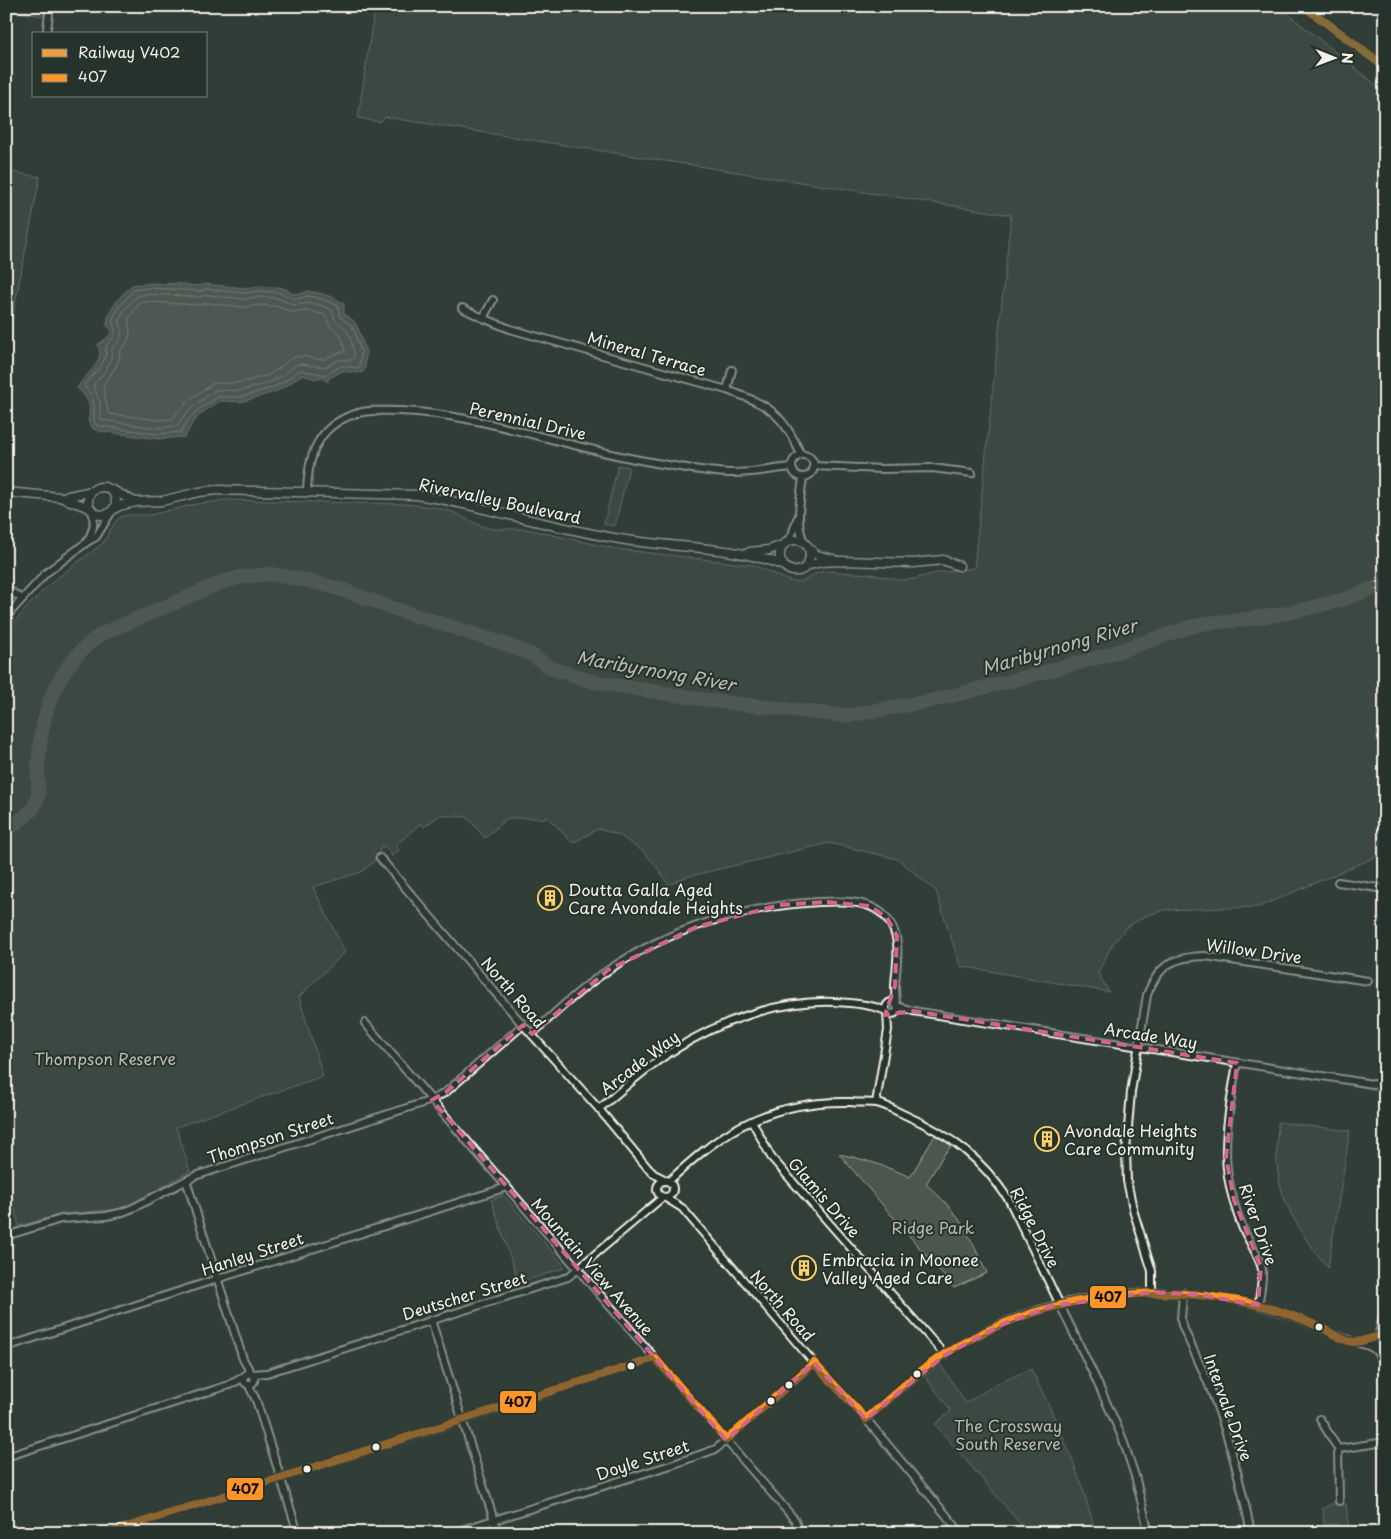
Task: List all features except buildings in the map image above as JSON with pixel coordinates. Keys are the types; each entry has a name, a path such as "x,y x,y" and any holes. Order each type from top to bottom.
{"street":[{"path":"47,29 50,6"},
{"path":"483,318 493,300"},
{"name":"Mineral Terrace","path":"462,308 510,329 750,398 768,407 783,422 801,455"},
{"path":"727,390 732,370"},
{"name":"Perennial Drive","path":"307,492 309,462 317,444 324,435 330,428 349,416 356,413 376,411 408,411 452,416 629,458 714,472 764,472 792,467"},
{"path":"801,455 811,459 813,466 810,474 803,477 796,474 792,467 794,460 801,455"},
{"path":"813,466 883,469 932,468 972,473"},
{"path":"803,477 800,532 810,556 806,566"},
{"path":"6,492 60,497 73,496 101,487 110,489 115,496 116,505 96,537 46,573 6,617"},
{"name":"Rivervalley Boulevard","path":"110,489 136,502"},
{"name":"Rivervalley Boulevard","path":"113,510 119,506 136,502 162,501 216,490 416,494 605,536 663,545 738,552 757,556 782,565"},
{"path":"87,542 94,528 88,499 92,491"},
{"path":"60,497 102,515 113,510"},
{"path":"800,508 792,535 779,554 782,565 786,568 797,571 806,566 821,562 840,560 912,563 943,560 959,566"},
{"path":"785,544 796,540 807,545 816,554 840,560"},
{"name":"Rivervalley Boulevard","path":"738,552 768,550 785,544"},
{"path":"6,588 22,599"},
{"name":"North Road","path":"380,858 647,1167 670,1184 682,1208 814,1363 866,1420 961,1533"},
{"path":"1338,882 1385,889"},
{"path":"532,1034 579,992 608,970 643,950 696,927 754,910 780,905 827,902 858,903 870,906 887,918 897,936 899,954 876,1103"},
{"name":"Willow Drive","path":"1138,1048 1147,995 1151,985 1160,971 1180,958 1205,956 1368,981"},
{"name":"Arcade Way","path":"599,1110 670,1052 693,1039 760,1011 803,1003 848,1003 892,1009 1385,1086"},
{"name":"Mountain View Avenue","path":"365,1023 795,1520 797,1523 796,1531"},
{"name":"Thompson Street","path":"6,1236 61,1219 106,1216 120,1213 134,1208 186,1180 205,1173 432,1100 446,1092 523,1024"},
{"path":"1138,1048 1127,1127 1127,1181 1134,1213 1152,1271 1152,1292"},
{"name":"River Drive","path":"1237,1063 1228,1123 1226,1157 1228,1176 1234,1200 1243,1228 1261,1267 1262,1276 1258,1304"},
{"name":"Ridge Drive","path":"670,1184 682,1170 723,1136 773,1112 822,1102 876,1103 928,1125 967,1151 981,1165 1009,1200 1060,1304 1122,1437 1135,1476 1149,1533"},
{"name":"Glamis Drive","path":"752,1121 771,1157 945,1355"},
{"name":"North Road","path":"647,1167 658,1187 660,1195 682,1208"},
{"path":"186,1180 298,1533"},
{"path":"658,1187 670,1184"},
{"name":"Deutscher Street","path":"6,1457 568,1277 648,1208 664,1197 670,1196 670,1184"},
{"name":"Hanley Street","path":"6,1347 507,1187"},
{"name":"Deutscher Street","path":"648,1208 654,1200 658,1187"},
{"path":"866,1420 900,1389 945,1355 975,1337 1005,1323 1060,1304 1112,1296 1152,1292 1183,1293 1258,1304 1295,1316 1354,1342 1364,1344 1374,1349 1380,1356 1385,1357"},
{"name":"Intervale Drive","path":"1183,1293 1182,1325 1223,1422 1234,1456 1251,1533"},
{"path":"1374,1349 1373,1343 1380,1334 1385,1308"},
{"path":"431,1320 498,1533"},
{"path":"1354,1342 1380,1334"},
{"path":"107,1533 655,1358"},
{"name":"Doyle Street","path":"452,1533 674,1464 716,1449 814,1363"},
{"path":"1320,1419 1338,1449 1339,1501"},
{"path":"1338,1449 1385,1442"},
{"path":"6,1529 7,1533"}],"highlighted area":[{"path":"827,902 870,906 887,918 897,936 895,986 885,1015 913,1011 1237,1063 1226,1157 1234,1200 1261,1267 1258,1305 1201,1295 1152,1292 1052,1306 1005,1323 945,1355 866,1419 814,1363 726,1440 432,1100 446,1092 523,1025 532,1034 608,970 696,927 780,905"}],"green space":[{"path":"6,6 45,6 43,16 6,10"},
{"name":"Thompson Reserve","path":"375,6 1278,6 1385,92 1385,853 1259,907 1165,910 1145,916 1127,927 1112,945 1098,973 1109,992 960,966 936,891 898,859 829,843 686,877 668,885 660,871 645,853 619,835 598,829 573,843 548,818 507,818 485,838 467,817 440,815 424,827 421,823 396,845 399,850 392,856 385,846 381,845 379,853 375,856 375,861 361,872 313,887 345,952 299,997 323,1076 176,1127 190,1171 122,1209 62,1214 19,1226 6,1183 6,632 52,582 103,543 120,517 127,515 150,515 196,504 225,500 404,504 433,507 453,512 479,525 492,529 526,529 616,549 753,565 792,582 803,581 824,571 870,574 901,580 974,568 1011,215 385,117 380,122 358,118"},
{"path":"6,171 40,177 6,350"},
{"path":"618,465 629,467 615,526 604,524"},
{"path":"1278,1122 1350,1131 1328,1268 1293,1218 1284,1196 1277,1169"},
{"name":"Ridge Park","path":"936,1134 953,1144 943,1156 926,1184 947,1204 958,1218 987,1273 954,1288 839,1154 875,1163 910,1177"},
{"path":"503,1195 563,1264 564,1268 519,1283 491,1200"},
{"name":"The Crossway South Reserve","path":"940,1364 966,1403 996,1384 1031,1369 1068,1449 1086,1499 1095,1533 1028,1533 935,1424 951,1411 924,1375"},
{"path":"1331,1504 1346,1504 1349,1533 1337,1533 1337,1524 1324,1525 1323,1508"}],"water":[{"path":"150,283 196,286 204,284 245,288 258,286 278,287 296,294 308,291 331,297 344,304 344,314 354,321 358,328 366,352 365,368 363,372 359,373 342,371 328,379 328,382 321,377 316,379 301,375 278,391 241,402 220,401 202,413 192,424 185,437 158,439 93,429 88,421 90,411 88,403 84,395 77,388 94,367 100,356 97,345 112,331 107,326 109,314 115,304 132,285"}],"waterway":[{"name":"Maribyrnong River","path":"6,831 25,816 35,805 38,791 40,741 46,712 57,686 81,651 102,634 220,583 240,577 270,574 309,581 343,590 389,607 505,644 530,654 551,668 595,682 714,701 845,716 930,701 1107,655 1187,628 1207,623 1293,612 1342,600 1385,584"}],"railway":[{"path":"1310,6 1385,63"}],"rail line":[{"name":"V402","path":"1304,6 1385,67"}],"transit line":[{"name":"407","path":"866,1419 924,1369 945,1354 981,1334 1019,1318 1058,1306 1098,1298 1139,1294 1180,1294 1221,1298 1262,1306 1285,1313 1349,1341 1358,1342 1375,1337"},
{"name":"407","path":"655,1358 726,1440"},
{"name":"407","path":"108,1533 655,1358"},
{"name":"407","path":"814,1363 866,1419"},
{"name":"407","path":"726,1440 814,1363"}],"place":[{"name":"Doutta Galla Aged Care Avondale Heights","path":"550,898"},
{"name":"Avondale Heights Care Community","path":"1047,1139"},
{"name":"Embracia in Moonee Valley Aged Care","path":"804,1268"}]}
